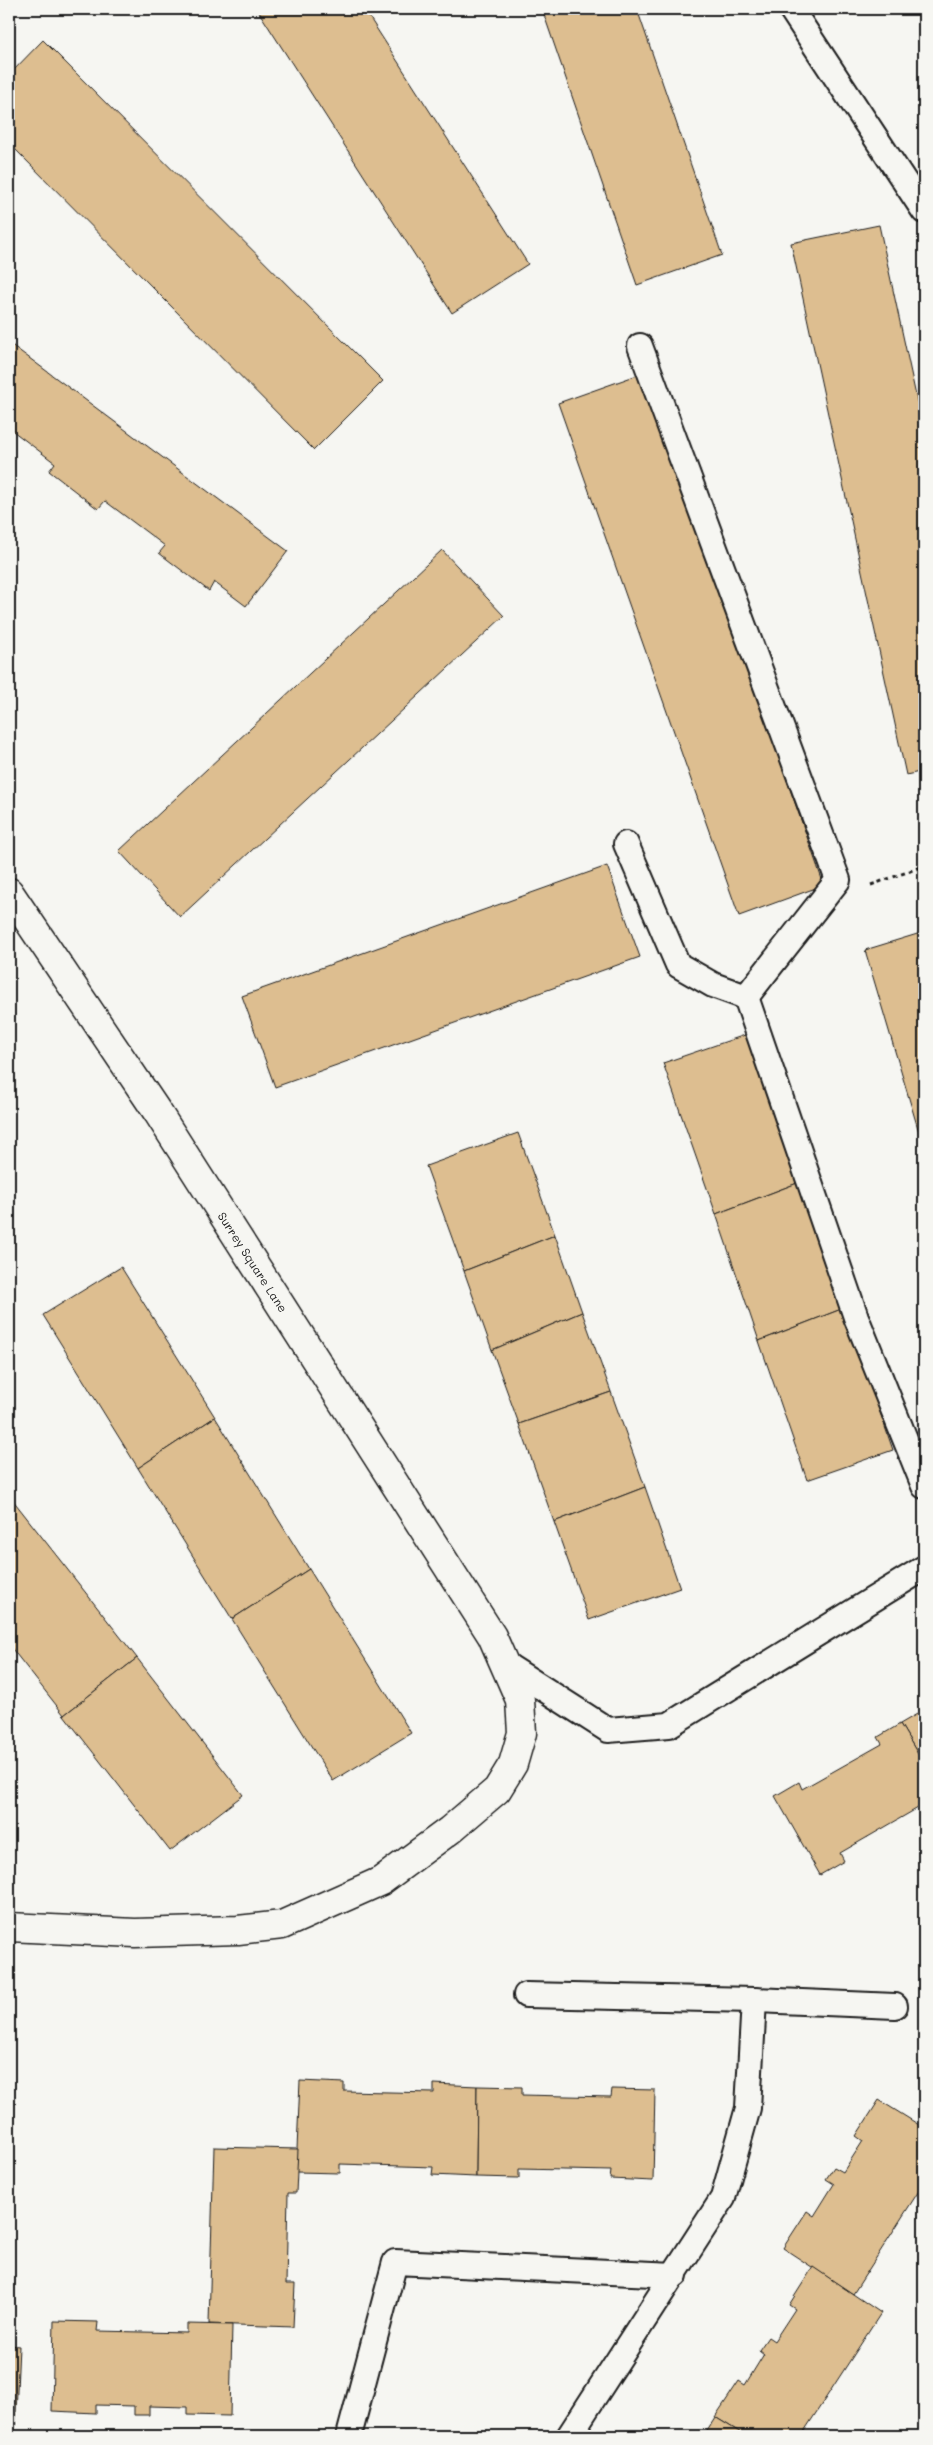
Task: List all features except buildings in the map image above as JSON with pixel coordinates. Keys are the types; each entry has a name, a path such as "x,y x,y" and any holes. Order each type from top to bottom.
{"street":[{"name":"Surrey Square Lane","path":"9,892 158,1113 492,1636 520,1700 522,1733 513,1764 496,1790 450,1830 382,1881 282,1924 247,1929 135,1933 9,1927"}],"lane":[{"path":"791,9 924,211"},
{"path":"640,346 838,880 746,997"},
{"path":"626,844 678,965 713,986 746,997"},
{"path":"746,997 856,1317 924,1486"},
{"path":"504,1664 608,1730 669,1725 924,1568"},
{"path":"526,1995 754,2000 895,2006"},
{"path":"569,2436 675,2275 723,2198 748,2108 754,2000"},
{"path":"349,2436 395,2262 675,2275"}]}
